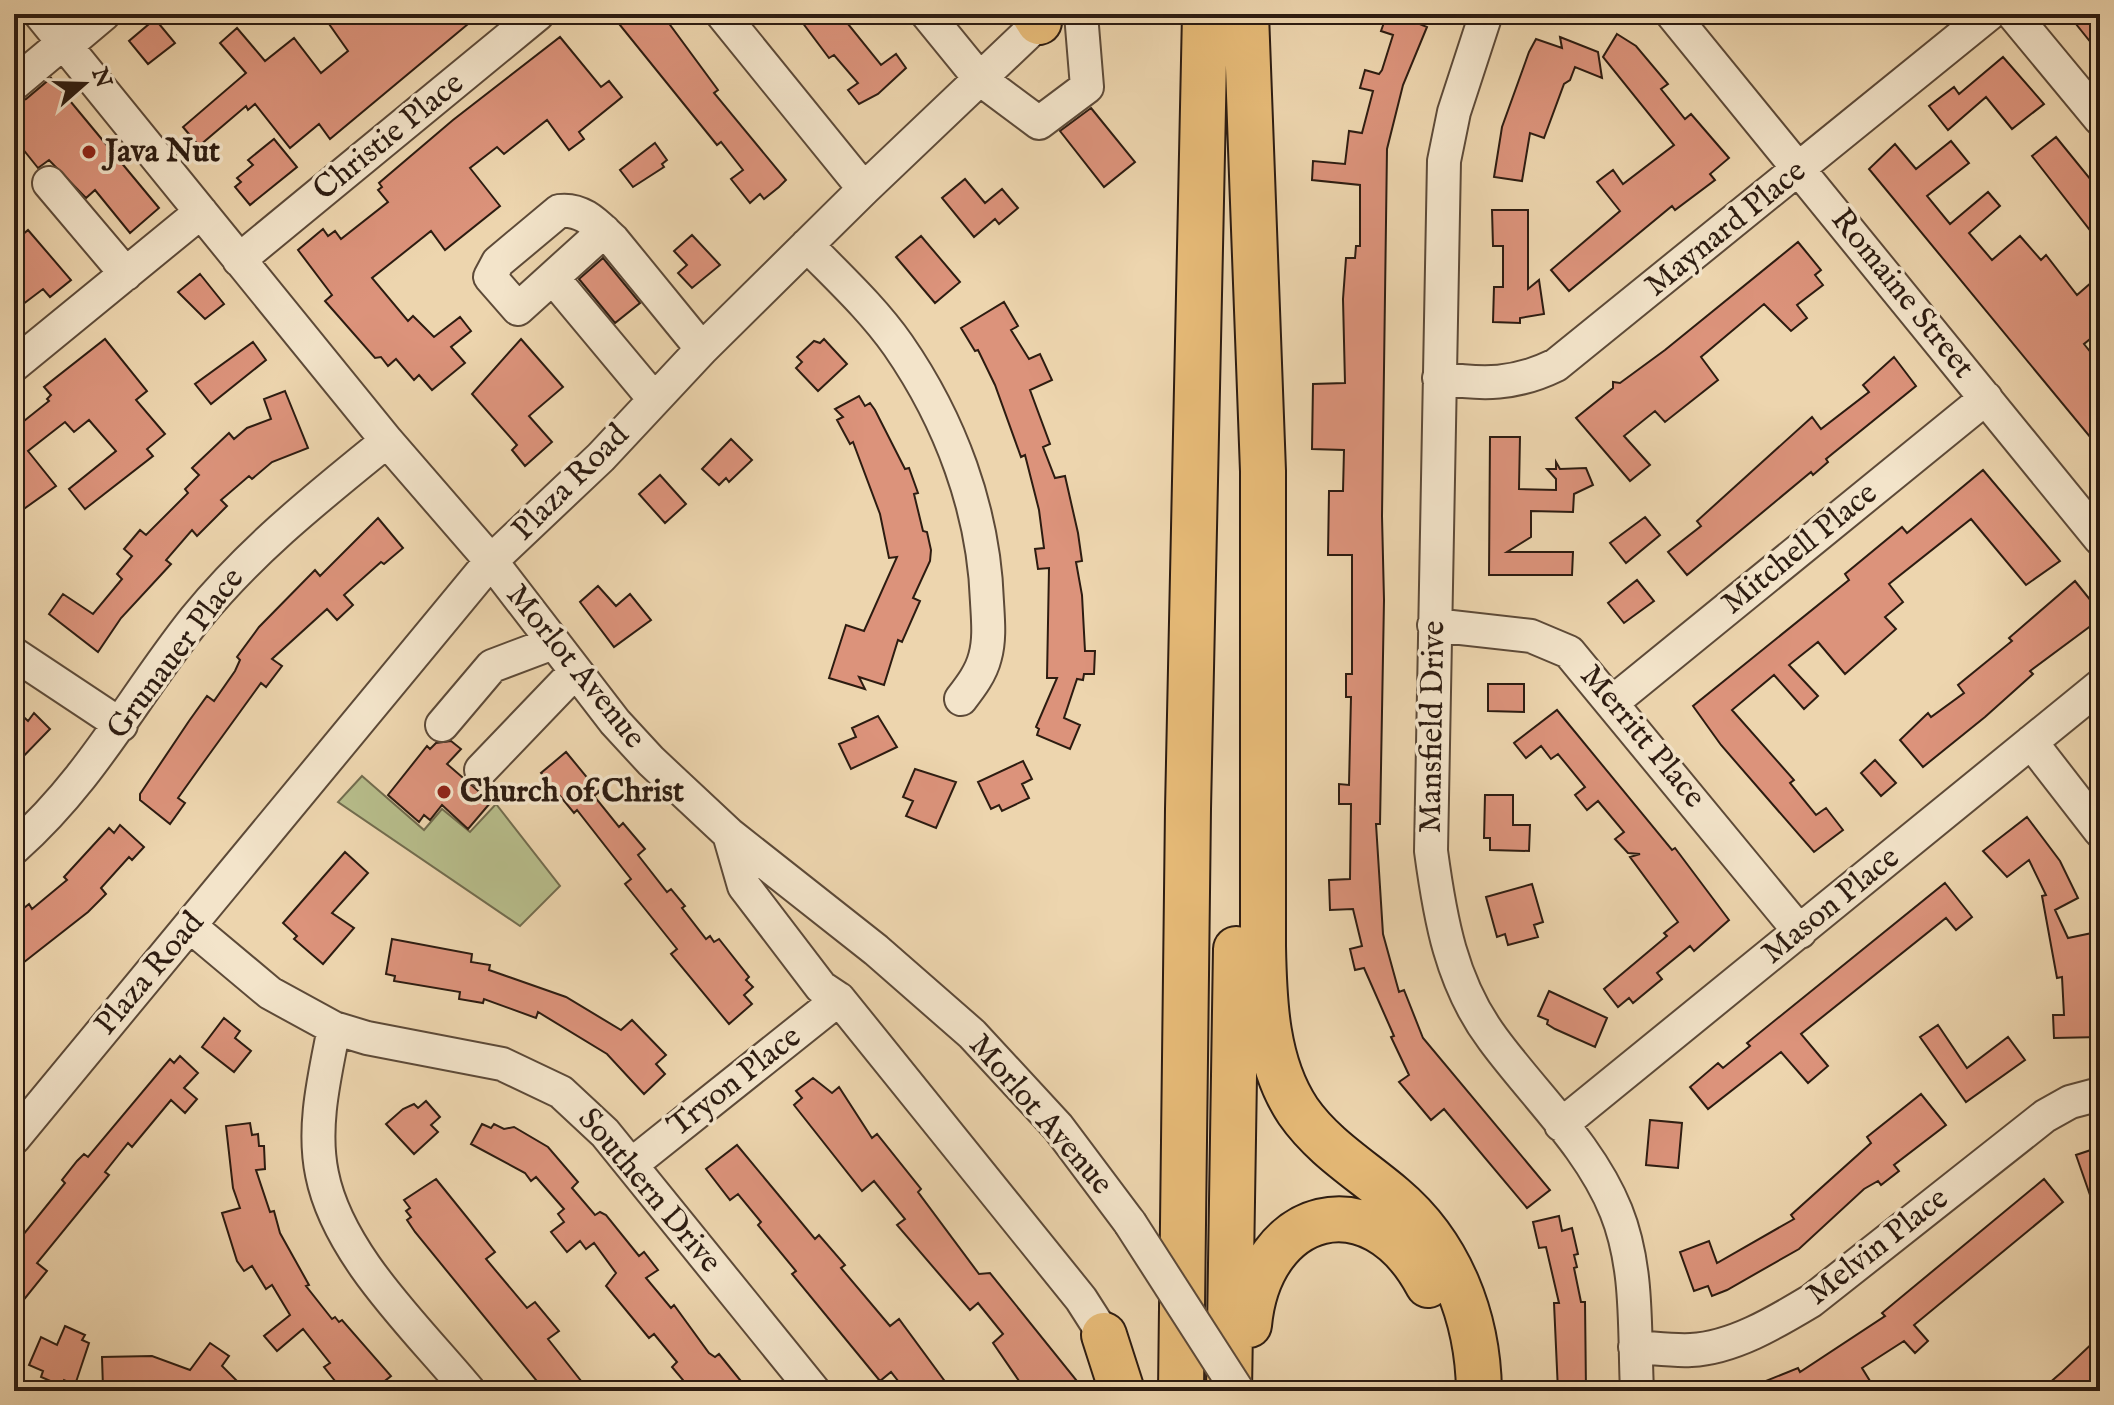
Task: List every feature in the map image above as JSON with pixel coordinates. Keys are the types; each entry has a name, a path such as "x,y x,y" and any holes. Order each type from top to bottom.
{"highway":[{"path":"1181,1391 1188,809 1205,14"},
{"path":"1229,1391 1239,796 1244,14"},
{"path":"1244,14 1263,471 1263,946 1268,1020 1282,1081 1298,1110 1338,1154 1416,1219 1451,1270 1473,1336 1479,1391"},
{"path":"1240,1391 1250,1308 1263,1267 1290,1236 1324,1221 1343,1219 1379,1229 1413,1259 1439,1310 1447,1341 1453,1391"},
{"path":"1104,1335 1122,1391"}],"street":[{"name":"Morlot Avenue","path":"40,14 387,441 491,561 575,672 651,761 729,834 876,950 972,1034 1058,1127 1130,1223 1240,1391"},
{"path":"14,84 104,14"},
{"name":"Christie Place","path":"239,260 538,14"},
{"path":"722,14 864,189"},
{"path":"927,14 980,79 1036,122 1044,122 1087,87 1081,14"},
{"name":"Mansfield Drive","path":"1486,14 1454,112 1444,161 1431,851 1441,923 1453,965 1471,1005 1491,1037 1589,1161 1616,1211 1632,1276 1637,1391"},
{"name":"Romaine Street","path":"1672,14 2100,539"},
{"name":"Maynard Place","path":"1439,378 1484,385 1510,383 1556,365 1989,14"},
{"path":"2013,14 2100,119"},
{"name":"Plaza Road","path":"14,1138 491,561 601,457 702,349 1040,17"},
{"path":"49,183 126,274"},
{"path":"594,223 553,278 518,309 490,277 498,262 559,211 594,223 702,349"},
{"path":"14,365 201,212"},
{"path":"807,245 868,308 897,344 922,383 959,462 982,546 989,632 985,657 976,679 961,699"},
{"path":"553,278 654,399"},
{"name":"Mitchell Place","path":"1614,701 1986,398"},
{"name":"Grunauer Place","path":"14,848 64,800 193,622 243,564 303,509 387,441"},
{"name":"Merritt Place","path":"1434,625 1531,636 1552,642 1577,659 1800,932"},
{"path":"442,725 492,666 553,643"},
{"path":"14,654 121,725"},
{"path":"481,770 575,672"},
{"name":"Mason Place","path":"1561,1125 2100,686"},
{"path":"2031,742 2100,831"},
{"path":"729,834 744,886 821,987 839,999 1081,1299 1104,1335"},
{"name":"Southern Drive","path":"190,926 270,993 334,1028 367,1038 502,1064 533,1076 585,1112 814,1391"},
{"name":"Tryon Place","path":"631,1165 839,999"},
{"path":"334,1028 321,1099 319,1142 321,1172 330,1203 343,1232 360,1258 469,1391"},
{"name":"Melvin Place","path":"1635,1347 1693,1350 1775,1323 1811,1301 2045,1116 2070,1102 2100,1094"}],"green space":[{"path":"362,776 424,830 442,809 470,832 496,804 560,886 520,926 338,802"}],"building":[{"path":"322,14 480,14 330,139 319,124 290,148 255,104 248,110 246,106 199,146 183,127 246,73 220,43 237,28 265,61 294,38 321,73 348,51"},
{"path":"611,14 662,14 718,90 714,93 786,180 764,199 760,194 750,203 731,179 743,170 721,142 717,145"},
{"path":"796,14 840,14 881,65 896,54 906,68 878,94 859,104 848,90 858,83 834,55 829,58"},
{"path":"1387,14 1420,14 1417,23 1427,27 1403,85 1387,149 1382,516 1384,600 1380,824 1376,824 1383,934 1399,992 1404,990 1423,1038 1550,1190 1527,1208 1444,1109 1431,1120 1399,1082 1409,1075 1391,1037 1394,1036 1364,968 1355,970 1350,949 1362,946 1353,909 1330,910 1329,880 1350,879 1351,804 1339,804 1339,784 1349,785 1351,697 1346,697 1346,674 1352,674 1352,555 1328,555 1329,491 1343,491 1344,450 1312,449 1313,384 1345,383 1343,299 1346,258 1355,258 1356,246 1360,246 1360,185 1312,180 1313,161 1345,164 1349,131 1362,133 1373,91 1360,88 1365,70 1379,74 1382,70 1393,35 1381,31"},
{"path":"2068,14 2100,14 2100,54"},
{"path":"155,19 175,43 148,64 129,41"},
{"path":"1617,34 1636,46 1668,84 1661,89 1685,119 1691,114 1729,158 1710,174 1715,180 1675,210 1672,206 1569,291 1551,270 1620,211 1597,182 1613,170 1623,184 1674,145 1603,57"},
{"path":"560,37 601,87 609,81 622,97 579,132 584,139 569,150 547,120 504,154 497,147 470,168 500,206 445,250 431,231 372,278 408,321 413,316 434,337 460,317 471,331 451,347 465,363 432,390 419,375 414,380 396,359 388,366 381,357 375,358 325,301 332,295 298,250 323,229 328,236 335,231 341,239 388,202 378,190 382,187 379,183 453,120"},
{"path":"1560,37 1598,52 1602,78 1575,67 1570,80 1564,84 1544,138 1530,133 1522,181 1494,177 1502,127 1529,52 1536,39 1562,48"},
{"path":"2003,57 2044,104 2012,129 1986,97 1948,130 1929,106 1954,87 1959,94"},
{"path":"51,78 159,208 130,233 95,190 86,198 49,160 38,168 14,138 14,103 26,99"},
{"path":"1091,108 1135,162 1104,187 1060,131"},
{"path":"2056,137 2100,191 2100,243 2032,156"},
{"path":"274,139 297,167 250,205 235,187 241,182 237,178 253,165 248,160"},
{"path":"1951,141 1969,163 1927,196 1950,224 1988,192 2000,206 1969,233 1992,260 2020,236 2041,260 2046,255 2077,295 2100,275 2100,331 2084,344 2100,364 2100,449 1869,169 1895,144 1916,169"},
{"path":"655,143 667,160 662,164 664,167 633,187 620,170"},
{"path":"965,179 985,203 1002,189 1018,208 999,224 995,219 974,237 942,198"},
{"path":"1492,210 1528,210 1528,289 1539,280 1544,314 1520,318 1520,323 1493,322 1494,287 1503,287 1503,246 1493,246"},
{"path":"28,230 71,280 50,297 43,289 14,311 14,242"},
{"path":"692,235 720,265 692,288 678,273 687,265 674,251"},
{"path":"921,236 960,282 935,303 896,257"},
{"path":"1798,242 1821,270 1815,275 1823,285 1797,305 1807,318 1791,331 1764,304 1701,357 1718,380 1665,422 1655,411 1624,436 1650,465 1630,481 1576,418 1613,388 1613,382 1620,383 1665,350"},
{"path":"603,258 640,303 615,323 579,279"},
{"path":"200,274 224,304 205,319 178,292"},
{"path":"1004,302 1018,326 1011,330 1029,359 1040,354 1052,380 1030,390 1050,444 1043,447 1055,478 1065,476 1078,533 1082,561 1076,562 1082,595 1085,651 1095,651 1094,674 1084,674 1083,680 1077,679 1064,718 1080,725 1070,749 1037,735 1039,729 1036,727 1057,678 1047,678 1049,568 1038,569 1035,549 1044,548 1039,510 1025,455 1021,457 995,385 978,350 975,351 961,328"},
{"path":"105,339 147,391 136,400 165,434 147,449 153,456 85,509 69,489 116,451 89,420 74,432 65,422 28,451 56,486 14,516 14,429 49,401 47,399 51,395 44,387"},
{"path":"521,339 563,387 529,416 552,442 525,466 512,450 517,445 472,394"},
{"path":"824,339 847,364 818,391 796,368 802,362 797,357 814,341 820,343"},
{"path":"253,342 266,360 211,404 195,384"},
{"path":"1894,357 1916,386 1826,459 1828,462 1813,475 1811,472 1687,575 1668,552 1701,526 1697,521 1812,417 1821,429 1869,392 1863,385"},
{"path":"285,391 308,448 272,462 252,479 249,476 221,500 227,506 197,536 192,530 166,560 171,564 121,618 98,652 49,614 63,594 93,614 122,579 117,574 132,556 124,549 140,530 146,535 188,493 185,489 199,475 192,468 229,433 234,439 247,428 271,419 264,399"},
{"path":"859,396 865,406 870,403 875,410 905,469 909,468 918,493 914,494 923,531 927,532 931,550 930,561 913,598 920,601 902,642 898,640 884,685 859,677 865,689 829,678 846,625 864,631 897,557 889,558 880,514 853,442 850,444 837,420 843,417 835,409"},
{"path":"1490,437 1520,437 1519,489 1556,490 1556,479 1547,469 1556,469 1556,462 1560,469 1586,468 1593,485 1574,494 1573,512 1531,511 1531,537 1507,552 1573,552 1572,575 1489,575"},
{"path":"731,439 752,460 729,482 726,478 719,485 702,469"},
{"path":"1983,470 2060,561 2026,585 1971,519 1889,584 1903,602 1885,617 1896,629 1845,674 1818,642 1789,665 1818,696 1804,709 1774,675 1732,710 1794,780 1790,783 1816,815 1826,808 1843,830 1814,852 1721,745 1693,706 1849,580 1845,574 1902,527 1907,533"},
{"path":"660,475 686,504 665,523 639,494"},
{"path":"1645,517 1660,535 1626,563 1610,543"},
{"path":"378,518 403,548 384,564 381,562 344,595 353,605 337,620 327,609 272,659 282,666 266,687 261,683 178,798 185,803 170,824 140,800 140,794 189,721 207,696 214,701 235,671 240,660 237,657 259,627 315,570 320,576"},
{"path":"1637,580 1654,601 1624,623 1608,603"},
{"path":"2075,581 2100,612 2100,619 2030,671 2033,674 1923,767 1900,740 1928,713 1931,717 1964,693 1958,685 2012,641 2009,638"},
{"path":"598,586 616,606 630,594 651,620 614,647 580,602"},
{"path":"1488,684 1524,684 1524,712 1488,711"},
{"path":"14,708 28,721 34,713 50,729 14,766"},
{"path":"1557,710 1672,850 1675,848 1729,920 1694,951 1690,946 1657,973 1662,979 1633,1003 1629,998 1618,1007 1604,989 1667,936 1664,933 1678,922 1630,857 1640,854 1628,853 1615,839 1624,832 1598,801 1587,810 1575,795 1585,787 1558,754 1551,759 1541,746 1526,758 1514,743"},
{"path":"878,716 897,747 851,769 839,744 856,737 852,728"},
{"path":"451,741 461,749 447,764 491,802 468,829 442,805 430,820 424,815 419,822 388,795 427,746 430,749 436,743"},
{"path":"566,752 599,792 594,796 619,827 623,823 645,849 638,855 667,892 671,889 706,939 710,936 714,942 719,939 749,977 746,980 753,987 744,995 752,1004 729,1024 671,954 677,949 625,884 631,879 577,810 574,813 541,773"},
{"path":"1875,760 1896,783 1881,796 1861,773"},
{"path":"1023,761 1032,779 1022,784 1029,798 1002,811 999,805 991,809 978,782"},
{"path":"915,769 956,782 936,828 906,816 913,801 903,797"},
{"path":"1485,795 1513,795 1513,825 1530,825 1529,851 1490,850 1490,838 1484,838"},
{"path":"2027,817 2060,861 2078,898 2055,910 2068,938 2092,933 2100,980 2100,1037 2054,1038 2053,1015 2064,1015 2062,977 2057,978 2042,896 2046,895 2029,860 2007,877 1983,851"},
{"path":"120,825 144,847 132,860 129,857 101,888 106,894 88,912 14,970 14,916 29,904 32,909 67,880 64,877 109,828 114,833"},
{"path":"345,852 368,873 332,913 354,928 323,964 294,939 297,936 283,923"},
{"path":"1945,883 1972,917 1956,930 1946,918 1801,1034 1828,1066 1808,1083 1781,1052 1708,1109 1690,1087 1718,1063 1723,1068 1750,1046 1747,1043"},
{"path":"1532,884 1543,922 1534,925 1538,937 1508,945 1505,934 1497,937 1486,897"},
{"path":"392,939 472,954 471,962 490,965 489,970 566,997 621,1030 632,1020 666,1055 656,1064 665,1074 644,1094 607,1054 538,1012 536,1018 484,999 483,1003 459,999 460,992 394,981 395,976 386,974"},
{"path":"1549,991 1607,1018 1595,1047 1555,1029 1547,1024 1548,1020 1538,1016"},
{"path":"224,1018 240,1031 235,1038 251,1051 234,1072 202,1047"},
{"path":"1938,1025 1967,1068 2008,1037 2025,1060 1966,1102 1920,1037"},
{"path":"180,1056 198,1073 184,1088 197,1099 185,1113 171,1100 132,1147 128,1143 105,1172 109,1175 37,1263 47,1271 14,1312 14,1246 65,1183 62,1180 77,1161 84,1154 88,1157 170,1059 174,1063"},
{"path":"813,1078 832,1093 839,1087 872,1138 877,1134 921,1189 918,1192 979,1274 990,1273 1085,1391 1026,1391 993,1343 1003,1334 978,1303 970,1310 897,1225 905,1219 874,1181 862,1191 794,1105 802,1098 796,1091"},
{"path":"1921,1094 1946,1125 1894,1165 1899,1171 1881,1185 1878,1181 1864,1189 1799,1249 1712,1296 1708,1286 1694,1291 1680,1252 1709,1241 1717,1263 1794,1219 1791,1215 1871,1143 1867,1137"},
{"path":"426,1101 440,1117 431,1125 438,1132 414,1154 386,1124 403,1109 414,1104 418,1108"},
{"path":"1650,1120 1682,1123 1678,1168 1646,1165"},
{"path":"250,1123 252,1135 258,1134 259,1146 264,1146 265,1169 256,1170 270,1212 274,1211 280,1233 309,1285 306,1286 332,1319 342,1320 391,1376 372,1391 343,1391 324,1367 330,1363 303,1329 277,1351 264,1336 290,1315 272,1285 266,1289 252,1266 244,1271 237,1261 222,1213 240,1208 233,1188 226,1126"},
{"path":"482,1124 491,1128 494,1124 504,1129 514,1127 548,1147 578,1182 572,1188 595,1215 600,1212 606,1215 639,1256 644,1252 658,1270 646,1278 671,1308 674,1305 709,1353 715,1357 719,1354 749,1391 668,1391 683,1380 672,1367 677,1362 654,1334 649,1338 606,1286 616,1273 594,1243 586,1249 580,1241 567,1252 551,1232 564,1222 558,1214 564,1209 536,1177 531,1181 525,1173 471,1144"},
{"path":"737,1145 815,1239 819,1235 845,1265 841,1268 890,1326 899,1319 952,1391 906,1391 891,1372 880,1381 792,1274 796,1271 758,1225 761,1222 738,1194 730,1200 706,1169"},
{"path":"2100,1147 2100,1215 2097,1215 2076,1155"},
{"path":"436,1179 495,1252 486,1259 527,1308 535,1302 559,1331 548,1339 589,1391 545,1391 415,1232 407,1220 411,1217 406,1211 410,1208 404,1200"},
{"path":"2044,1179 2063,1202 1914,1325 1928,1341 1915,1353 1904,1341 1862,1368 1870,1381 1854,1391 1741,1391 1798,1368 1800,1372 1885,1316 1882,1313"},
{"path":"1559,1216 1562,1231 1572,1228 1578,1254 1574,1255 1577,1267 1574,1268 1581,1302 1585,1302 1586,1391 1558,1391 1554,1303 1559,1303 1546,1247 1539,1248 1533,1222"},
{"path":"65,1326 85,1335 82,1340 89,1343 75,1385 64,1380 62,1386 41,1377 43,1371 29,1365 41,1337 57,1345"},
{"path":"2100,1336 2100,1391 2040,1391 2062,1372"},
{"path":"210,1343 229,1356 222,1366 247,1391 103,1388 102,1357 152,1356 190,1370"}],"place":[{"name":"Java Nut","path":"89,152"},
{"name":"Church of Christ","path":"444,792"}]}
